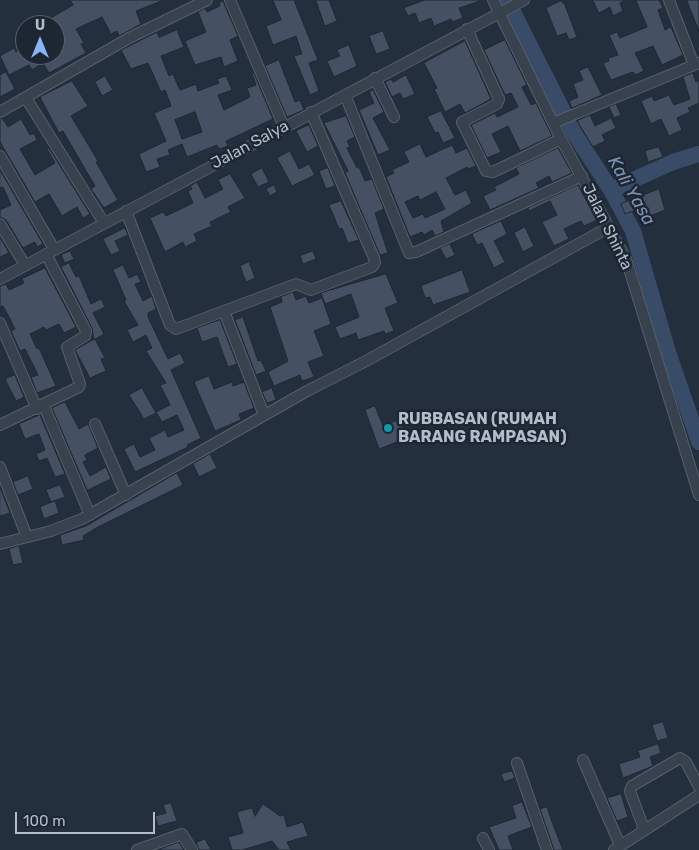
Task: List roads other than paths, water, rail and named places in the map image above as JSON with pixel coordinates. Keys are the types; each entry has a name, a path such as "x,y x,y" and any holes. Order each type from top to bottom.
{"street":[{"path":"0,112 130,38 207,0"},
{"path":"230,0 284,127"},
{"name":"Jalan Shinta","path":"493,0 503,10 561,139 626,258 699,496"},
{"path":"554,122 697,64 669,0"},
{"name":"Jalan Salya","path":"0,279 522,1"},
{"path":"467,29 499,99 497,104 462,122 486,171 493,172 561,139"},
{"path":"375,78 394,117"},
{"path":"345,94 409,253 416,252 582,176"},
{"path":"26,98 104,223"},
{"path":"126,211 173,328 181,328 296,284 310,290 374,265 374,258 311,112"},
{"path":"0,156 50,252 86,333 67,346 79,379 79,387 40,408 0,425"},
{"path":"0,224 24,266"},
{"path":"0,544 69,525 90,515 264,415 609,227"},
{"path":"224,311 264,415"},
{"path":"0,323 90,515"},
{"path":"95,424 126,495"},
{"path":"0,467 27,537"},
{"path":"644,829 630,791 632,786 680,758 686,762 699,787"},
{"path":"583,760 617,848 699,795"},
{"path":"517,763 546,850"},
{"path":"138,850 182,834 192,850"},
{"path":"484,838 489,850"}],"waterway":[{"name":"Kali Yasa","path":"507,0 574,133 611,190 633,231 667,349 699,442"},
{"path":"611,190 673,162 699,154"}],"place":[{"name":"RUBBASAN (RUMAH BARANG RAMPASAN)","path":"388,428"}]}
